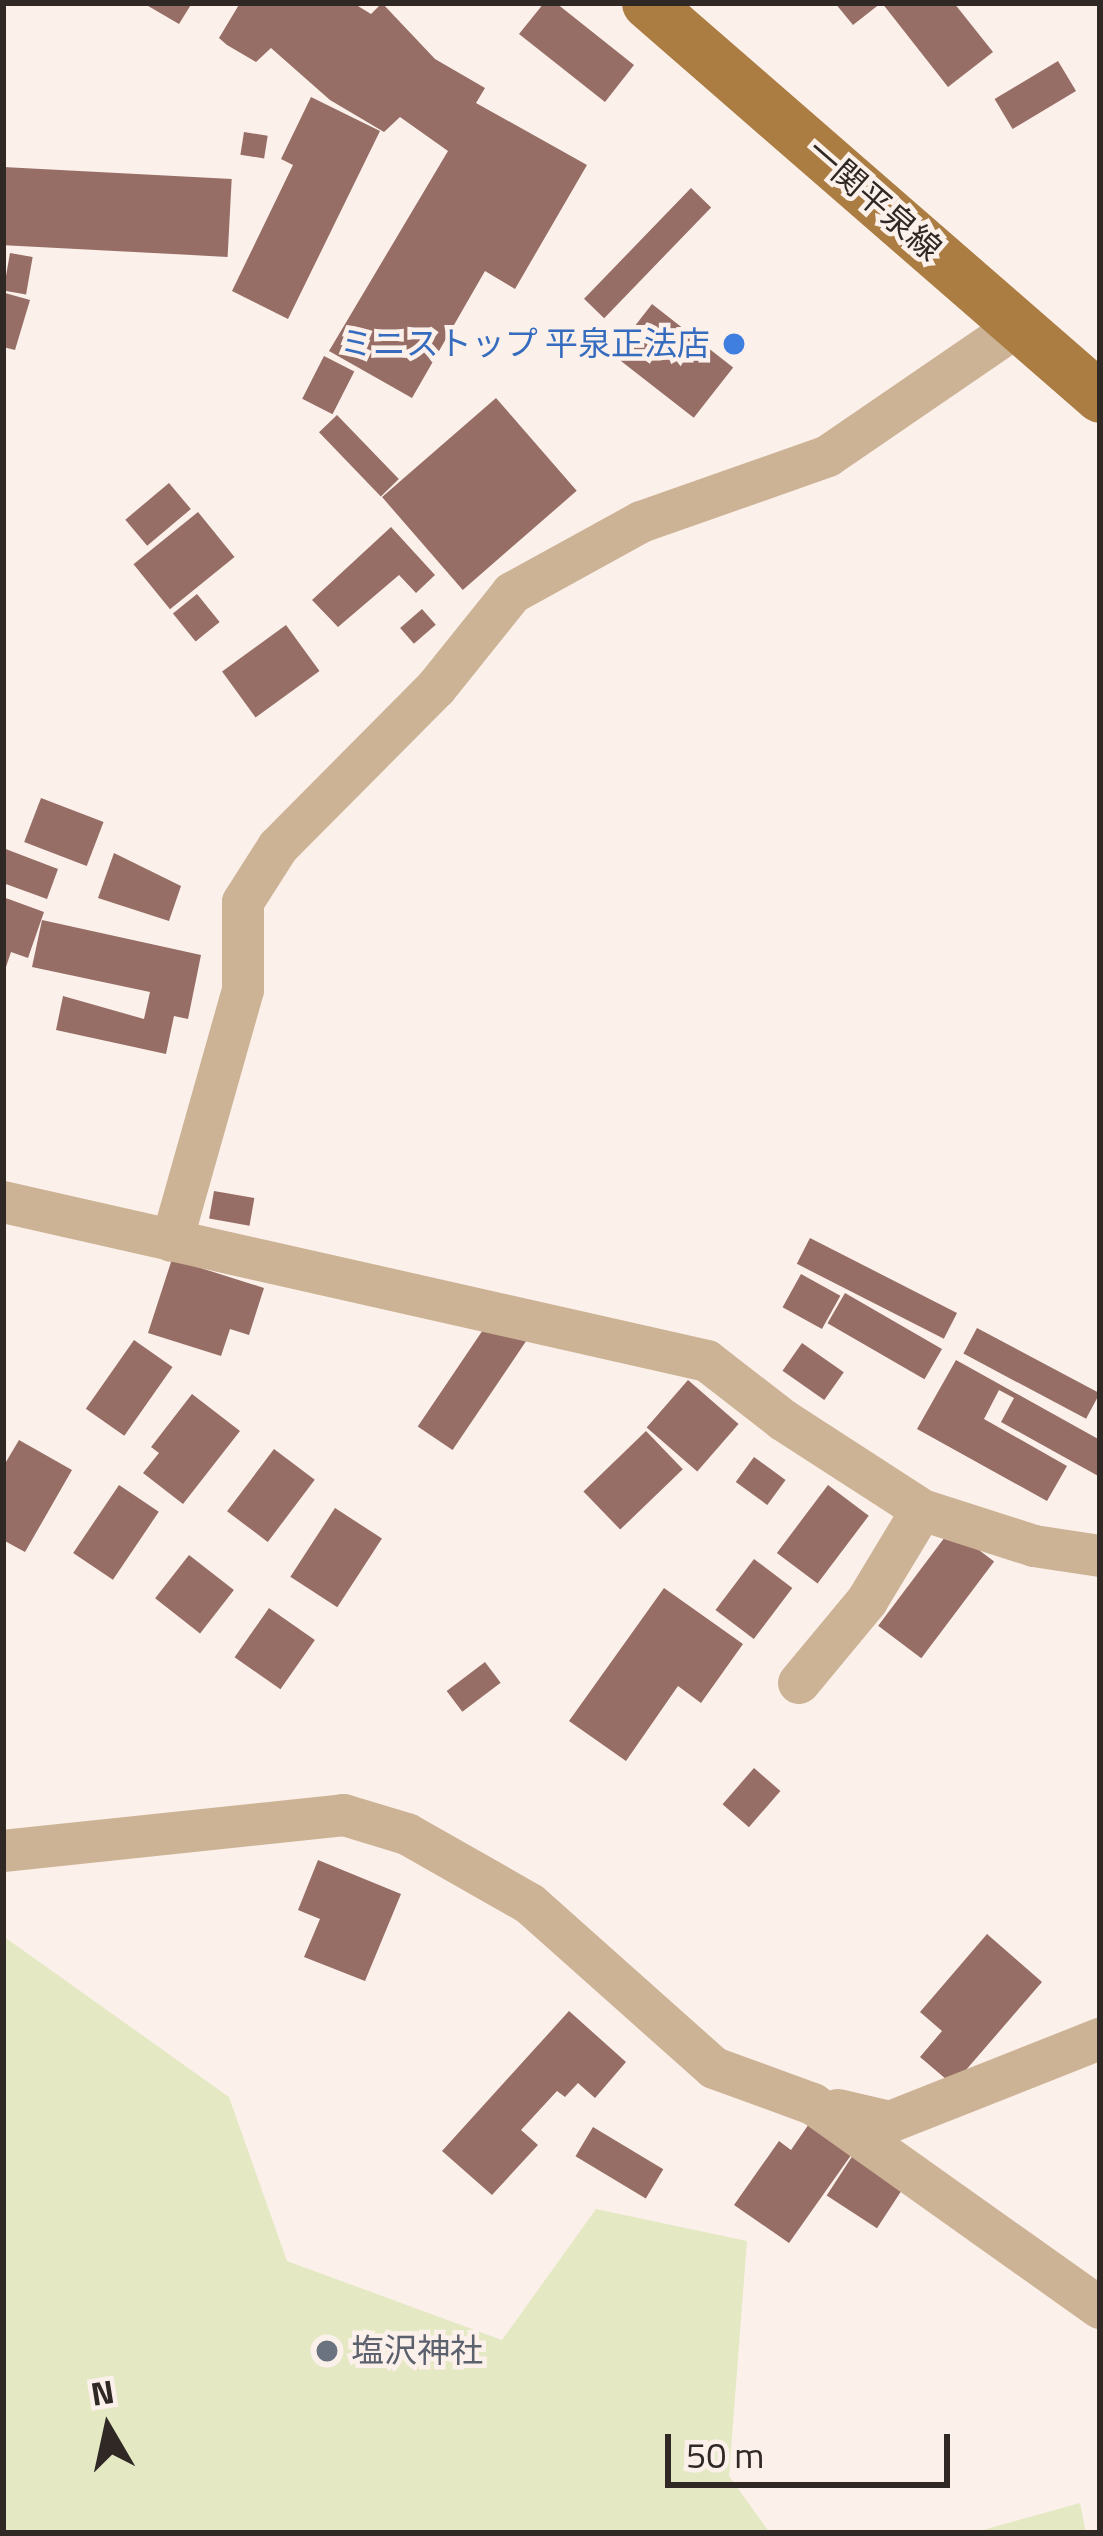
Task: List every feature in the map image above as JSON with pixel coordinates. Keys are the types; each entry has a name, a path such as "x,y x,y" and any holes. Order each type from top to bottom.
{"main road":[{"name":"一関平泉線","path":"647,3 1100,397"}],"street":[{"path":"172,1241 243,990 243,902 278,847 436,688 512,593 641,522 828,456 1018,326"},
{"path":"3,1202 707,1361 782,1420 922,1510 1034,1546 1100,1556"},
{"path":"799,1683 867,1601 922,1510"},
{"path":"3,1851 344,1815 365,1821 406,1834 530,1904 714,2068 813,2104 890,2122 1100,2039"},
{"path":"813,2104 1100,2308"}],"green space":[{"path":"3,1936 229,2097 287,2261 502,2340 596,2209 747,2241 729,2476 770,2533 3,2533"},
{"path":"1080,2503 1086,2533 972,2533"}],"building":[{"path":"143,3 192,3 179,24"},
{"path":"240,3 353,3 371,14 382,3 435,59 485,88 476,103 587,165 515,289 485,271 412,398 329,351 448,151 400,117 384,132 330,100 271,48 256,62 227,45 219,38"},
{"path":"544,3 556,3 634,65 605,102 519,34"},
{"path":"835,3 881,3 853,25"},
{"path":"882,3 954,3 993,52 948,87"},
{"path":"1058,61 1076,91 1013,129 995,99"},
{"path":"311,97 380,131 288,319 232,291 293,165 281,159"},
{"path":"244,132 268,136 264,158 240,155"},
{"path":"3,167 232,179 228,257 3,245"},
{"path":"691,188 711,207 604,318 584,299"},
{"path":"10,253 33,257 26,294 3,290"},
{"path":"5,293 30,300 15,350 3,347"},
{"path":"652,304 733,367 694,418 613,354"},
{"path":"324,356 354,371 333,414 302,399"},
{"path":"496,398 577,491 463,590 382,497"},
{"path":"337,415 399,479 381,496 319,432"},
{"path":"169,483 191,509 147,546 125,520"},
{"path":"198,512 235,557 170,609 133,564"},
{"path":"391,527 435,575 416,593 399,575 338,627 312,600"},
{"path":"197,594 220,622 196,641 173,614"},
{"path":"422,609 436,625 414,644 400,628"},
{"path":"286,625 320,671 256,718 222,671"},
{"path":"41,798 104,822 87,866 24,842"},
{"path":"3,848 58,869 47,899 3,883"},
{"path":"114,853 181,886 169,921 98,898"},
{"path":"3,897 44,912 28,958 11,952 4,973"},
{"path":"42,920 201,955 188,1019 174,1016 166,1054 56,1030 63,996 144,1019 150,992 32,967"},
{"path":"214,1191 254,1198 250,1226 209,1219"},
{"path":"810,1238 957,1313 944,1339 797,1264"},
{"path":"172,1259 264,1288 249,1335 230,1329 221,1356 148,1333"},
{"path":"801,1274 840,1296 822,1329 783,1307"},
{"path":"845,1293 942,1349 924,1379 828,1323"},
{"path":"491,1318 526,1341 453,1450 418,1427"},
{"path":"977,1328 1100,1393 1086,1419 963,1354"},
{"path":"134,1340 173,1367 124,1436 86,1409"},
{"path":"802,1343 844,1372 824,1400 782,1371"},
{"path":"956,1360 1100,1440 1100,1477 1001,1422 1014,1398 999,1390 984,1419 1067,1466 1047,1501 917,1429"},
{"path":"688,1380 739,1424 697,1472 647,1428"},
{"path":"192,1394 240,1431 183,1504 143,1473 159,1453 151,1447"},
{"path":"646,1431 683,1469 620,1530 583,1491"},
{"path":"19,1440 72,1470 25,1552 3,1540 3,1467"},
{"path":"274,1449 315,1480 268,1542 227,1511"},
{"path":"754,1457 786,1480 767,1505 736,1482"},
{"path":"119,1485 159,1512 113,1580 73,1553"},
{"path":"828,1485 869,1516 818,1584 777,1553"},
{"path":"335,1508 382,1538 337,1607 290,1577"},
{"path":"951,1529 994,1561 921,1658 878,1626"},
{"path":"189,1555 234,1590 200,1633 155,1598"},
{"path":"754,1559 792,1588 754,1639 715,1610"},
{"path":"664,1588 743,1644 701,1703 678,1686 626,1761 569,1721"},
{"path":"269,1608 315,1640 280,1689 235,1657"},
{"path":"485,1662 501,1683 462,1712 447,1691"},
{"path":"754,1768 780,1791 749,1827 723,1804"},
{"path":"318,1860 401,1894 365,1981 304,1957 320,1919 298,1910"},
{"path":"987,1934 1042,1982 953,2085 920,2057 942,2031 920,2012"},
{"path":"569,2011 626,2062 595,2098 578,2083 565,2097 557,2091 521,2130 538,2145 492,2195 442,2151"},
{"path":"811,2121 854,2151 789,2243 734,2205 779,2141 791,2150"},
{"path":"593,2127 663,2169 646,2198 575,2156"},
{"path":"855,2152 905,2185 877,2228 827,2196"}],"place":[{"name":"ミニストップ 平泉正法店","path":"734,344"},
{"name":"塩沢神社","path":"327,2351"}]}
